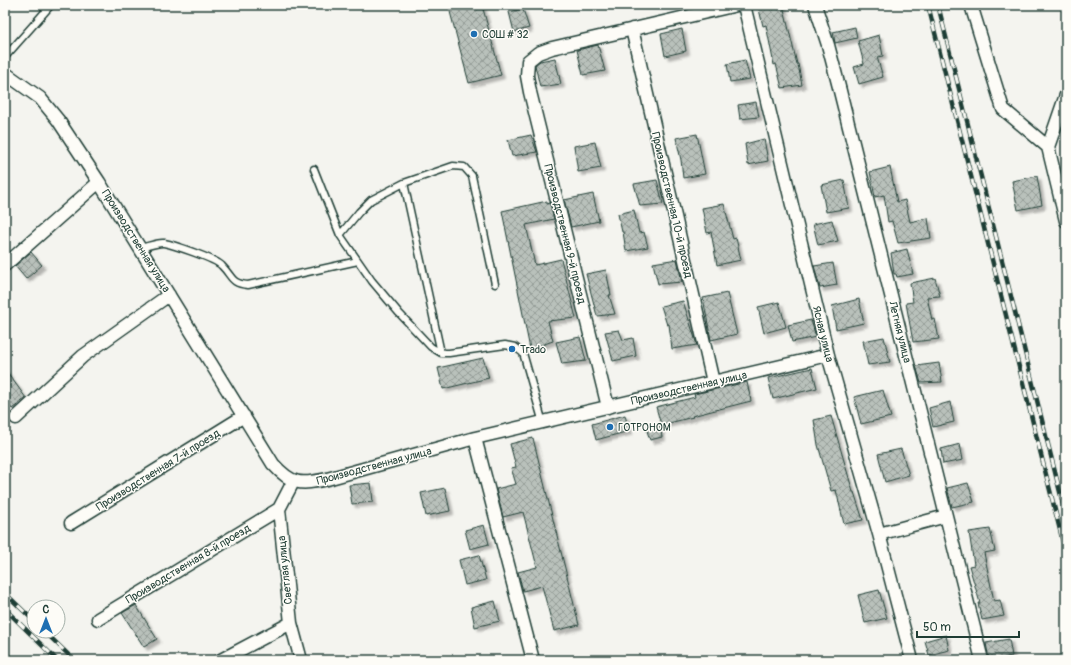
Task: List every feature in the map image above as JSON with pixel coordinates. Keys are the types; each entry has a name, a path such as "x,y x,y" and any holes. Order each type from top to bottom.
{"street":[{"path":"632,29 737,5"},
{"name":"Ясная улица","path":"744,5 828,355 879,534 912,660"},
{"name":"Летняя улица","path":"815,5 828,45 841,95 982,660"},
{"path":"971,5 1003,109 1048,147"},
{"name":"Производственная 9-й проезд","path":"608,407 527,76 528,61 538,53 552,48 632,29"},
{"name":"Производственная 10-й проезд","path":"632,29 713,382"},
{"name":"Производственная улица","path":"5,73 40,98 58,120 99,182 273,464 281,473 293,482 310,483 327,479 475,438 828,355"},
{"path":"1066,95 1048,147 1066,222"},
{"path":"5,264 99,182"},
{"path":"16,418 83,356 169,295"},
{"name":"Производственная 7-й проезд","path":"71,523 244,416"},
{"path":"475,438 533,660"},
{"path":"279,510 293,482"},
{"name":"Производственная 8-й проезд","path":"98,619 279,510"},
{"name":"Светлая улица","path":"279,510 291,622 300,660"},
{"path":"879,534 946,516"},
{"path":"221,660 291,622"}],"lane":[{"path":"5,57 51,5"},
{"path":"340,235 371,200 404,183 453,166 464,167 472,176 496,284"},
{"path":"314,169 340,235 372,281 399,313 431,347 441,353 506,345 515,347 523,353 544,422"},
{"path":"404,183 441,353"},
{"path":"140,248 163,243 175,246 213,260 222,265 232,278 239,284 248,285 358,261"}],"building":[{"path":"461,5 482,5 501,75 469,83 449,8"},
{"path":"758,5 783,5 802,85 782,88 776,64 774,65 766,25 763,26"},
{"path":"523,9 529,28 514,32 509,12"},
{"path":"855,27 857,38 835,43 833,32"},
{"path":"682,29 686,51 665,56 661,34"},
{"path":"879,35 883,56 877,57 883,77 859,84 854,67 864,64 858,41"},
{"path":"598,45 605,71 583,75 577,50"},
{"path":"555,58 561,84 540,87 535,65 540,61"},
{"path":"745,60 750,79 730,82 727,64"},
{"path":"756,102 759,117 740,119 738,105"},
{"path":"697,134 705,174 683,178 676,138"},
{"path":"531,135 537,152 512,156 508,140"},
{"path":"764,139 768,161 748,165 745,144"},
{"path":"595,142 601,168 578,172 574,146"},
{"path":"890,167 897,202 905,200 910,222 928,218 931,238 898,243 892,221 888,222 884,195 875,197 870,172"},
{"path":"1037,176 1042,205 1018,210 1012,181"},
{"path":"657,180 663,204 640,206 634,184"},
{"path":"844,180 849,208 826,212 821,185"},
{"path":"593,194 599,221 571,227 564,200"},
{"path":"547,201 547,204 550,203 554,219 526,225 535,265 561,259 576,318 548,321 553,341 530,349 502,211"},
{"path":"724,204 733,239 736,238 741,260 717,265 711,232 707,233 702,208"},
{"path":"634,210 639,233 644,232 648,247 626,251 618,214"},
{"path":"832,220 838,241 818,245 813,224"},
{"path":"907,249 913,274 897,277 896,274 894,274 891,253"},
{"path":"31,252 42,265 26,279 15,266"},
{"path":"677,259 682,282 658,284 653,263"},
{"path":"833,263 837,285 820,288 814,266"},
{"path":"606,270 611,295 609,295 615,314 597,316 586,274"},
{"path":"935,278 940,296 927,297 932,320 935,319 939,339 913,342 906,303 913,302 910,283"},
{"path":"727,293 737,334 711,340 703,298"},
{"path":"859,299 864,323 836,329 832,306"},
{"path":"683,301 697,345 672,349 669,324 667,325 661,306"},
{"path":"779,302 786,327 764,333 758,307"},
{"path":"811,320 816,337 792,342 788,325"},
{"path":"619,330 623,340 633,338 636,356 613,361 605,332"},
{"path":"580,337 586,361 562,364 556,342"},
{"path":"884,337 890,362 868,365 863,341"},
{"path":"483,358 489,378 443,389 438,368"},
{"path":"939,363 942,382 921,383 916,366"},
{"path":"812,368 817,388 773,399 768,378"},
{"path":"5,369 26,398 12,409 5,400"},
{"path":"747,382 751,401 661,425 656,407 695,397 694,394"},
{"path":"883,390 891,417 861,424 854,397"},
{"path":"950,402 954,422 933,427 929,408"},
{"name":"ГОТРОНОМ","path":"625,415 629,431 596,440 592,424"},
{"path":"831,416 853,492 863,520 844,524 836,490 831,491 818,445 814,420"},
{"path":"659,424 662,437 650,440 646,428"},
{"path":"533,438 579,625 554,631 542,586 523,591 518,572 537,567 523,512 503,517 496,489 516,484 511,468 516,467 510,444"},
{"path":"960,444 963,460 943,464 941,449"},
{"path":"901,449 909,475 885,482 878,454"},
{"path":"371,483 373,502 352,504 349,485"},
{"path":"968,483 974,502 952,507 947,488"},
{"path":"445,488 450,511 426,516 421,493"},
{"path":"484,525 489,544 470,549 465,530"},
{"path":"990,529 995,551 984,553 994,601 1000,600 1004,616 982,620 978,603 980,603 969,566 974,565 969,532"},
{"path":"479,555 486,580 465,585 459,560"},
{"path":"879,590 887,618 865,623 858,595"},
{"path":"495,601 500,621 475,627 471,607"},
{"path":"136,605 157,639 144,647 122,613"},
{"path":"946,635 949,650 929,655 925,641"},
{"path":"1009,639 1012,656 989,660 986,643"}],"railway":[{"path":"928,5 1066,554"},
{"path":"938,5 1066,516"},
{"path":"5,593 26,613"},
{"path":"5,609 57,660"},
{"path":"52,639 74,660"}],"place":[{"name":"СОШ # 32","path":"474,34"},
{"name":"Trado","path":"512,349"},
{"name":"ГОТРОНОМ","path":"610,427"}]}
